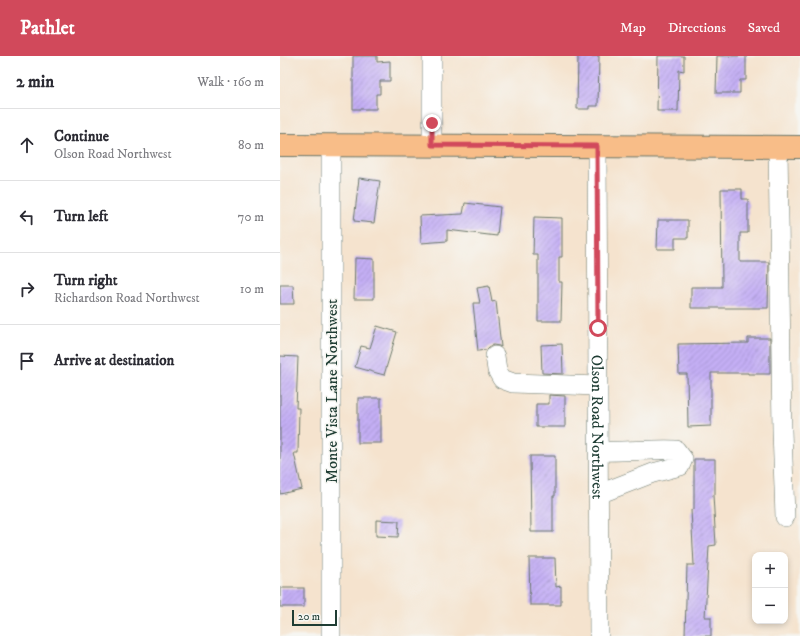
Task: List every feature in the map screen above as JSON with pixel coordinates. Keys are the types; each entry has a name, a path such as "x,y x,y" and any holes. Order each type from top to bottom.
{"main road":[{"path":"280,145 800,147"}],"street":[{"path":"432,56 432,145"},
{"name":"Monte Vista Lane Northwest","path":"331,145 331,636"},
{"name":"Olson Road Northwest","path":"597,146 599,636"},
{"path":"778,146 782,430 785,517"},
{"path":"495,356 498,370 502,379 514,383 598,386"},
{"path":"599,451 676,450 683,459 680,466 653,473 599,494"}],"building":[{"path":"353,56 377,56 377,62 390,61 390,81 380,81 380,94 376,94 376,109 353,109"},
{"path":"578,56 599,56 598,106 589,106 589,109 577,109"},
{"path":"658,56 684,56 684,71 679,70 678,111 657,111"},
{"path":"717,56 746,56 746,80 740,80 740,93 716,93"},
{"path":"359,178 380,181 374,223 354,221"},
{"path":"721,189 742,189 742,199 748,199 748,233 740,233 740,262 769,262 768,308 691,308 691,287 722,287"},
{"path":"465,203 500,207 497,236 447,230 447,241 421,243 420,216 463,214"},
{"path":"534,217 562,218 562,257 559,257 559,282 562,282 561,321 538,321 538,255 533,255"},
{"path":"658,220 688,220 688,238 675,238 675,249 657,249"},
{"path":"355,258 374,259 374,299 354,299"},
{"path":"280,285 293,285 294,304 280,304"},
{"path":"489,286 492,302 496,301 501,347 493,345 486,350 478,351 473,303 480,303 477,288"},
{"path":"377,326 397,332 384,375 355,367 361,346 370,348"},
{"path":"748,338 770,338 770,374 711,373 711,426 688,427 687,374 679,374 678,344 748,343"},
{"path":"562,344 563,374 542,373 541,345"},
{"path":"280,356 298,357 296,408 299,408 298,453 294,453 302,489 280,494"},
{"path":"549,395 565,396 565,427 536,427 536,404 549,404"},
{"path":"358,398 381,398 381,443 358,443"},
{"path":"530,456 555,456 553,532 531,532"},
{"path":"694,459 715,459 715,495 713,495 716,545 709,546 705,617 711,617 711,636 685,636 687,565 694,565 691,510 694,509"},
{"path":"376,520 399,521 398,537 376,536"},
{"path":"529,558 555,558 556,587 561,586 561,605 530,605"},
{"path":"280,588 304,588 304,607 280,607"}],"route":[{"path":"432,123 432,145 597,146 598,328"}]}
